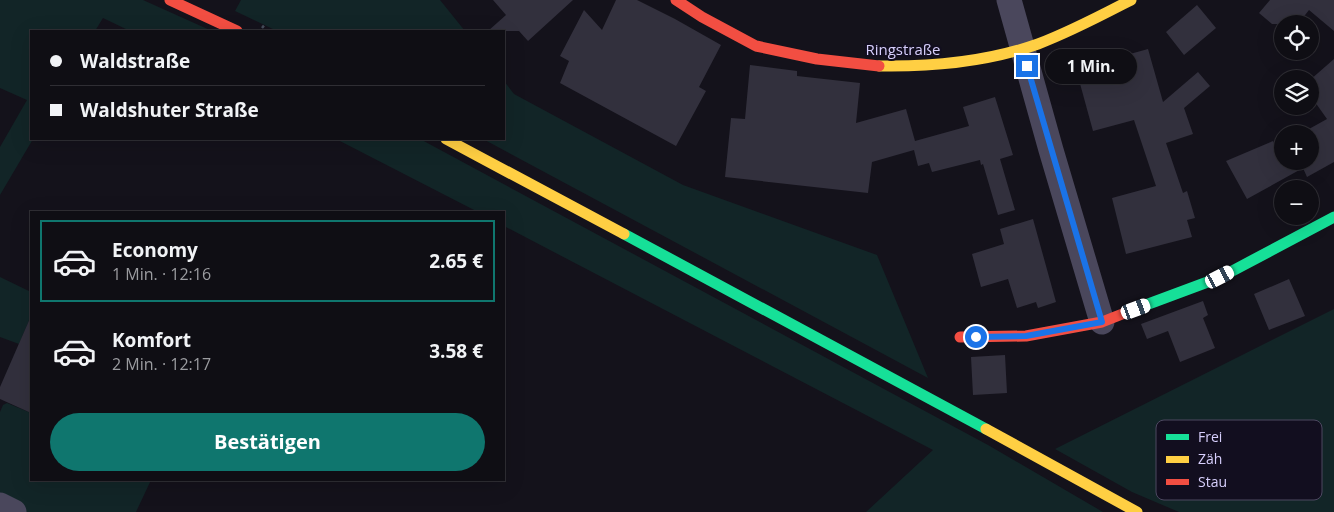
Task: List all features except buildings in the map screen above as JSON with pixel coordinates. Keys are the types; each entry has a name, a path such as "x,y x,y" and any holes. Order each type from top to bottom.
{"street":[{"path":"170,0 235,30"},
{"name":"Ringstraße","path":"676,0 686,8 752,44 812,58 868,65 945,65 982,59 1023,48 1074,29 1131,0"},
{"path":"1009,0 1102,322"},
{"path":"448,140 849,354 1137,512"},
{"path":"960,337 1026,336 1102,322 1220,277 1279,248 1334,216"},
{"path":"0,505 14,512"}],"green space":[{"path":"0,0 143,0 210,30 128,30 103,18 96,30 30,30 30,140 32,140 0,195 0,147 27,100 0,88"},
{"path":"241,0 440,0 464,30 275,30 235,11"},
{"path":"505,82 514,94 683,185 877,255 928,378 485,140 505,140"},
{"path":"338,140 422,140 988,445 1103,512 866,512 933,450 505,227 505,211 476,211"},
{"path":"0,277 30,292 30,318 19,344 0,337"},
{"path":"1334,309 1334,512 1179,512 1132,492 1055,449"},
{"path":"7,403 30,413 30,481 151,481 136,512 26,512 0,498 0,412 3,405"}],"traffic: fast":[{"path":"1135,309 1221,277 1334,217"},
{"path":"624,234 986,429"}],"traffic: slow":[{"path":"879,66 919,66 960,62 1019,50 1085,24 1131,0"},
{"path":"448,140 624,234"},
{"path":"986,429 1137,512"}],"traffic: jam":[{"path":"170,0 235,30"},
{"path":"676,0 702,17 756,46 817,59 879,66"},
{"path":"960,337 1026,336 1102,322 1135,309"}],"route":[{"path":"976,337 1026,336 1102,322 1027,66"}]}
